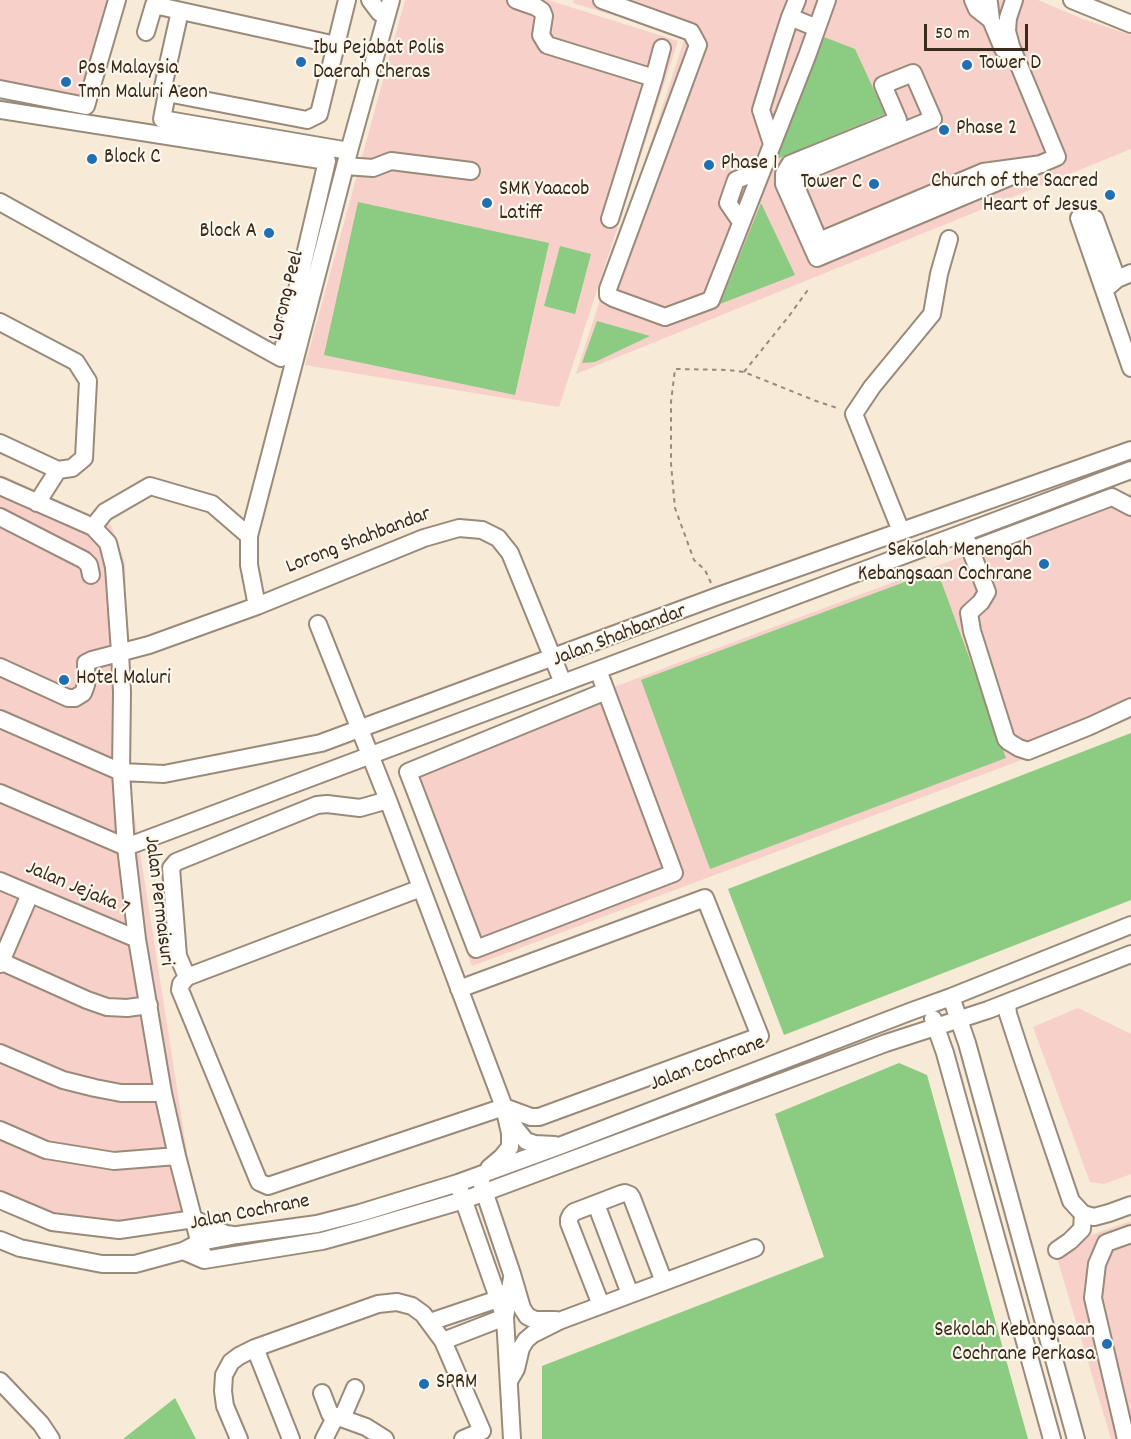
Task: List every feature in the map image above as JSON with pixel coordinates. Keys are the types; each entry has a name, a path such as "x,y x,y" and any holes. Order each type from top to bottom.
{"street":[{"path":"0,89 86,106 117,0"},
{"path":"167,93 311,119 319,114 346,0"},
{"path":"370,0 386,17"},
{"name":"Lorong Peel","path":"257,606 249,565 249,536 347,158 391,0"},
{"path":"516,0 542,11 544,16 541,35 547,45 654,78"},
{"path":"602,0 691,32 698,45 608,289 608,296 665,316 711,300 827,0"},
{"path":"772,144 761,110 797,0"},
{"path":"973,0 977,9 991,20"},
{"path":"987,0 991,20 1050,160"},
{"path":"1072,0 1131,24"},
{"path":"1013,2 1007,31 1050,160"},
{"path":"146,32 154,4 336,45"},
{"path":"180,11 163,87 167,93 162,119 347,158 373,168 391,161 471,171"},
{"path":"790,17 817,28"},
{"path":"610,219 662,48"},
{"path":"913,73 933,119 792,177 819,241 983,172 1050,160 817,258 784,184 784,174 790,164 898,120 883,86 913,73"},
{"path":"0,110 327,160 281,358 0,202"},
{"path":"316,208 333,212"},
{"path":"1103,290 1124,276 1095,219 1079,218 1103,290 1131,368"},
{"path":"901,531 854,414 872,387 932,314 939,274 949,239"},
{"path":"0,322 76,362 88,381 84,458 72,468 58,470 0,443"},
{"name":"Jalan Shahbandar","path":"121,772 164,774 321,743 718,596 1131,450"},
{"path":"38,503 58,470"},
{"name":"Jalan Shahbandar","path":"126,847 1131,470"},
{"path":"0,486 93,527 105,512 150,486 212,504 249,536"},
{"path":"971,550 1112,497 1131,507"},
{"path":"0,517 84,560 89,565 91,575"},
{"name":"Jalan Permaisuri","path":"93,527 108,543 114,567 122,692 121,772 126,847 137,939 163,1093 204,1260"},
{"name":"Lorong Shahbandar","path":"0,668 68,698 75,698 83,693 86,685 86,663 92,660 148,645 257,606 424,538 459,528 482,530 498,538 510,553 563,683"},
{"path":"964,533 987,592 981,602 969,613 972,631 1006,739 1019,748 1028,750 1131,707"},
{"path":"318,624 371,755 504,1107 510,1133 510,1147 502,1157 478,1176 522,1308 527,1316 535,1320 559,1321"},
{"path":"598,670 606,691 674,873 476,949 408,772 606,691"},
{"path":"0,719 121,772"},
{"path":"0,793 126,847"},
{"path":"187,977 178,956 171,868 176,862 317,805 360,808 388,800"},
{"name":"Jalan Jejaka 7","path":"0,881 137,939"},
{"path":"421,888 187,977 182,984 180,990 259,1182 268,1186 504,1107 531,1117 538,1117 760,1036 705,898 459,989"},
{"path":"30,894 0,962 107,1007 127,1008 148,1005"},
{"name":"Jalan Cochrane","path":"183,1251 200,1242 317,1224 458,1183 951,997 1131,925"},
{"name":"Jalan Cochrane","path":"183,1251 204,1260 322,1241 464,1200 875,1047 1007,1003 1131,954"},
{"path":"951,997 967,1043 1076,1439"},
{"path":"1007,1003 1008,1014 1071,1201 1083,1214 1094,1217 1131,1205"},
{"path":"928,1005 945,1053 1052,1439"},
{"path":"0,1053 63,1080 95,1088 121,1093 163,1093"},
{"path":"504,1107 526,1141 535,1144 562,1145"},
{"path":"0,1130 46,1150 114,1161 177,1156"},
{"path":"458,1183 504,1317 512,1439"},
{"path":"601,1305 569,1219 574,1212 621,1194 626,1193 632,1198 664,1282"},
{"path":"0,1200 52,1222 119,1230 194,1219 226,1234 237,1235"},
{"path":"596,1204 630,1294"},
{"path":"1057,1250 1082,1229 1083,1214"},
{"path":"1126,1439 1094,1298 1097,1264 1106,1243 1131,1234"},
{"path":"0,1240 20,1248 102,1264 135,1264 183,1251"},
{"path":"509,1381 516,1369 521,1348 533,1334 559,1321 755,1248"},
{"path":"504,1317 512,1274"},
{"path":"430,1322 498,1299"},
{"path":"238,1439 225,1406 223,1390 224,1375 231,1362 255,1348 378,1304 397,1302 412,1306 423,1314 443,1341 482,1431 463,1439"},
{"path":"443,1341 504,1317"},
{"path":"255,1348 291,1439"},
{"path":"0,1381 41,1424 51,1439"},
{"path":"324,1439 355,1388"},
{"path":"322,1393 330,1414 366,1427 384,1439"}],"path":[{"path":"744,372 810,287"},
{"path":"718,596 705,570 694,560 675,508 671,464 671,402 675,369 744,372 854,414"}],"shaded area":[{"path":"0,0 118,0 94,104 0,85"},
{"name":"SMK Yaacob Latiff","path":"405,0 548,0 678,41 559,407 305,365"},
{"path":"574,0 1038,0 1083,19 1131,35 1131,149 576,374 685,37 573,3"},
{"path":"0,474 111,525 125,563 132,801 199,1229 109,1235 30,1223 0,1210"},
{"path":"1131,493 1131,719 472,966 398,768"},
{"path":"1078,1008 1131,1034 1131,1174 1104,1184 1090,1182 1033,1027"},
{"name":"Sekolah Kebangsaan Cochrane Perkasa","path":"1131,1221 1131,1439 1111,1439 1054,1248"}],"green space":[{"path":"824,37 855,49 885,114 775,160"},
{"path":"358,202 549,243 515,395 324,355"},
{"path":"761,203 795,275 720,304"},
{"path":"560,246 591,254 575,314 544,306"},
{"path":"597,321 650,336 595,362 582,363"},
{"path":"937,570 1006,758 710,869 641,680"},
{"path":"1131,733 1131,900 784,1035 728,889"},
{"path":"899,1063 927,1075 1028,1439 542,1439 542,1366 824,1257 775,1114"},
{"path":"175,1398 196,1439 123,1439"}],"place":[{"name":"Ibu Pejabat Polis Daerah Cheras","path":"301,62"},
{"name":"Tower D","path":"967,65"},
{"name":"Pos Malaysia Tmn Maluri Aeon","path":"66,82"},
{"name":"Phase 2","path":"944,130"},
{"name":"Block C","path":"92,159"},
{"name":"Phase 1","path":"709,165"},
{"name":"Tower C","path":"874,184"},
{"name":"Church of the Sacred Heart of Jesus","path":"1110,195"},
{"name":"SMK Yaacob Latiff","path":"487,203"},
{"name":"Block A","path":"269,233"},
{"name":"Sekolah Menengah Kebangsaan Cochrane","path":"1044,564"},
{"name":"Hotel Maluri","path":"64,680"},
{"name":"Sekolah Kebangsaan Cochrane Perkasa","path":"1107,1344"},
{"name":"SPRM","path":"424,1384"}]}
